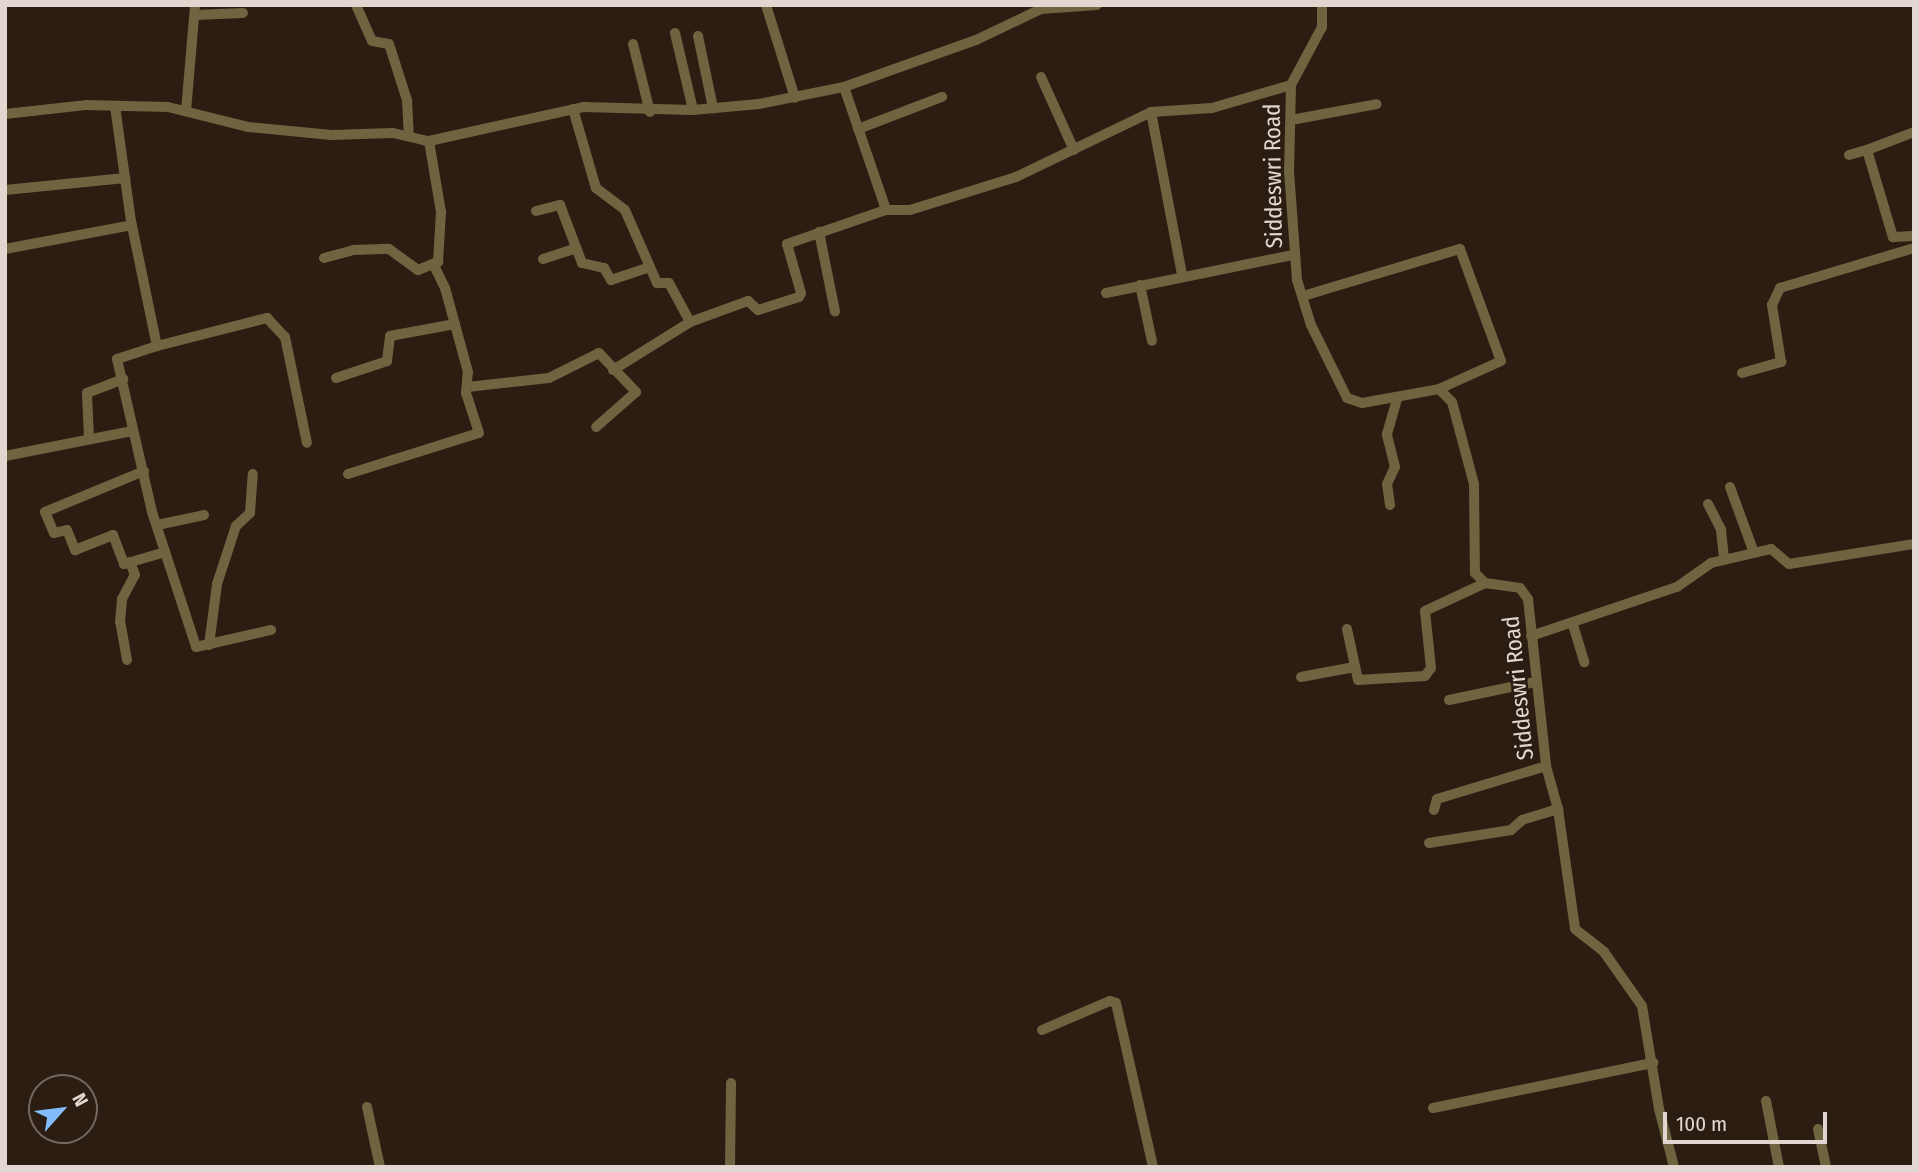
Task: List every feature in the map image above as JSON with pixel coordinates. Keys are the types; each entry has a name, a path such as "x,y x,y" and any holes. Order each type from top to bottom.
{"street":[{"path":"766,5 795,98"},
{"path":"6,111 78,105 186,111 248,127 332,135 409,134 429,141 573,108 650,112 693,110 795,98 844,88 975,40 1041,9 1097,5"},
{"name":"Siddeswri Road","path":"1303,296 1460,249 1501,361 1439,389 1397,400 1362,403 1347,398 1314,331 1303,296 1292,255 1291,85 1322,27 1322,5"},
{"path":"357,6 372,41 389,44 407,100 409,134"},
{"path":"186,111 195,10 243,13"},
{"path":"675,33 693,110"},
{"path":"698,36 713,108"},
{"path":"633,44 650,112"},
{"path":"1041,77 1074,149"},
{"path":"613,370 690,322 748,301 758,310 799,297 802,293 787,244 887,210 941,202 1016,177 1151,113 1212,108 1291,85"},
{"path":"844,88 887,210"},
{"path":"858,129 942,97"},
{"path":"1291,120 1377,104"},
{"path":"115,106 132,225 157,346"},
{"path":"573,108 595,186 625,210 658,285 669,283 690,322"},
{"path":"1151,113 1182,275"},
{"path":"1849,155 1914,132"},
{"path":"324,258 354,250 389,248 415,269 434,265 440,258 441,212 429,141"},
{"path":"1867,149 1891,235 1899,240 1914,236"},
{"path":"5,190 125,178"},
{"path":"536,211 560,205 584,265 604,268 611,281 650,267"},
{"path":"5,249 132,225"},
{"path":"819,232 835,311"},
{"path":"543,259 576,248"},
{"path":"1742,373 1781,362 1772,305 1780,288 1914,248"},
{"path":"1106,293 1182,275 1292,255"},
{"path":"348,474 479,433 467,387 468,372 455,324 434,265"},
{"path":"1140,285 1152,341"},
{"path":"271,630 196,646 157,525 133,431 118,357 268,318 286,341 307,443"},
{"path":"336,378 387,361 390,336 455,324"},
{"path":"467,387 554,376 596,354 636,392 596,427"},
{"path":"89,439 87,393 123,379"},
{"path":"1347,629 1354,667 1361,682 1429,675 1425,611 1485,583 1473,567 1476,514 1470,464 1452,402 1439,389"},
{"path":"1390,505 1387,484 1395,467 1387,434 1397,400"},
{"path":"5,456 133,431"},
{"path":"144,471 45,511 54,533 66,530 75,550 116,535 122,562 165,552"},
{"path":"209,645 218,581 236,526 250,513 253,474"},
{"path":"1730,487 1754,553"},
{"path":"1708,504 1721,530 1724,560"},
{"path":"157,525 204,515"},
{"path":"1531,636 1573,625 1677,587 1702,566 1724,560 1773,550 1789,564 1914,544"},
{"path":"127,660 120,622 122,599 135,575 130,562"},
{"name":"Siddeswri Road","path":"1485,583 1513,585 1525,593 1546,766 1558,809 1574,929 1604,952 1642,1006 1674,1167"},
{"path":"1573,625 1584,662"},
{"path":"1301,677 1354,667"},
{"path":"1449,700 1535,682"},
{"path":"1434,810 1437,799 1546,766"},
{"path":"1429,843 1511,830 1522,820 1558,809"},
{"path":"1042,1030 1110,1001 1116,1003 1153,1167"},
{"path":"1433,1108 1653,1063"},
{"path":"730,1167 731,1083"},
{"path":"1766,1101 1779,1167"},
{"path":"367,1107 380,1167"},
{"path":"1818,1129 1826,1167"}]}
